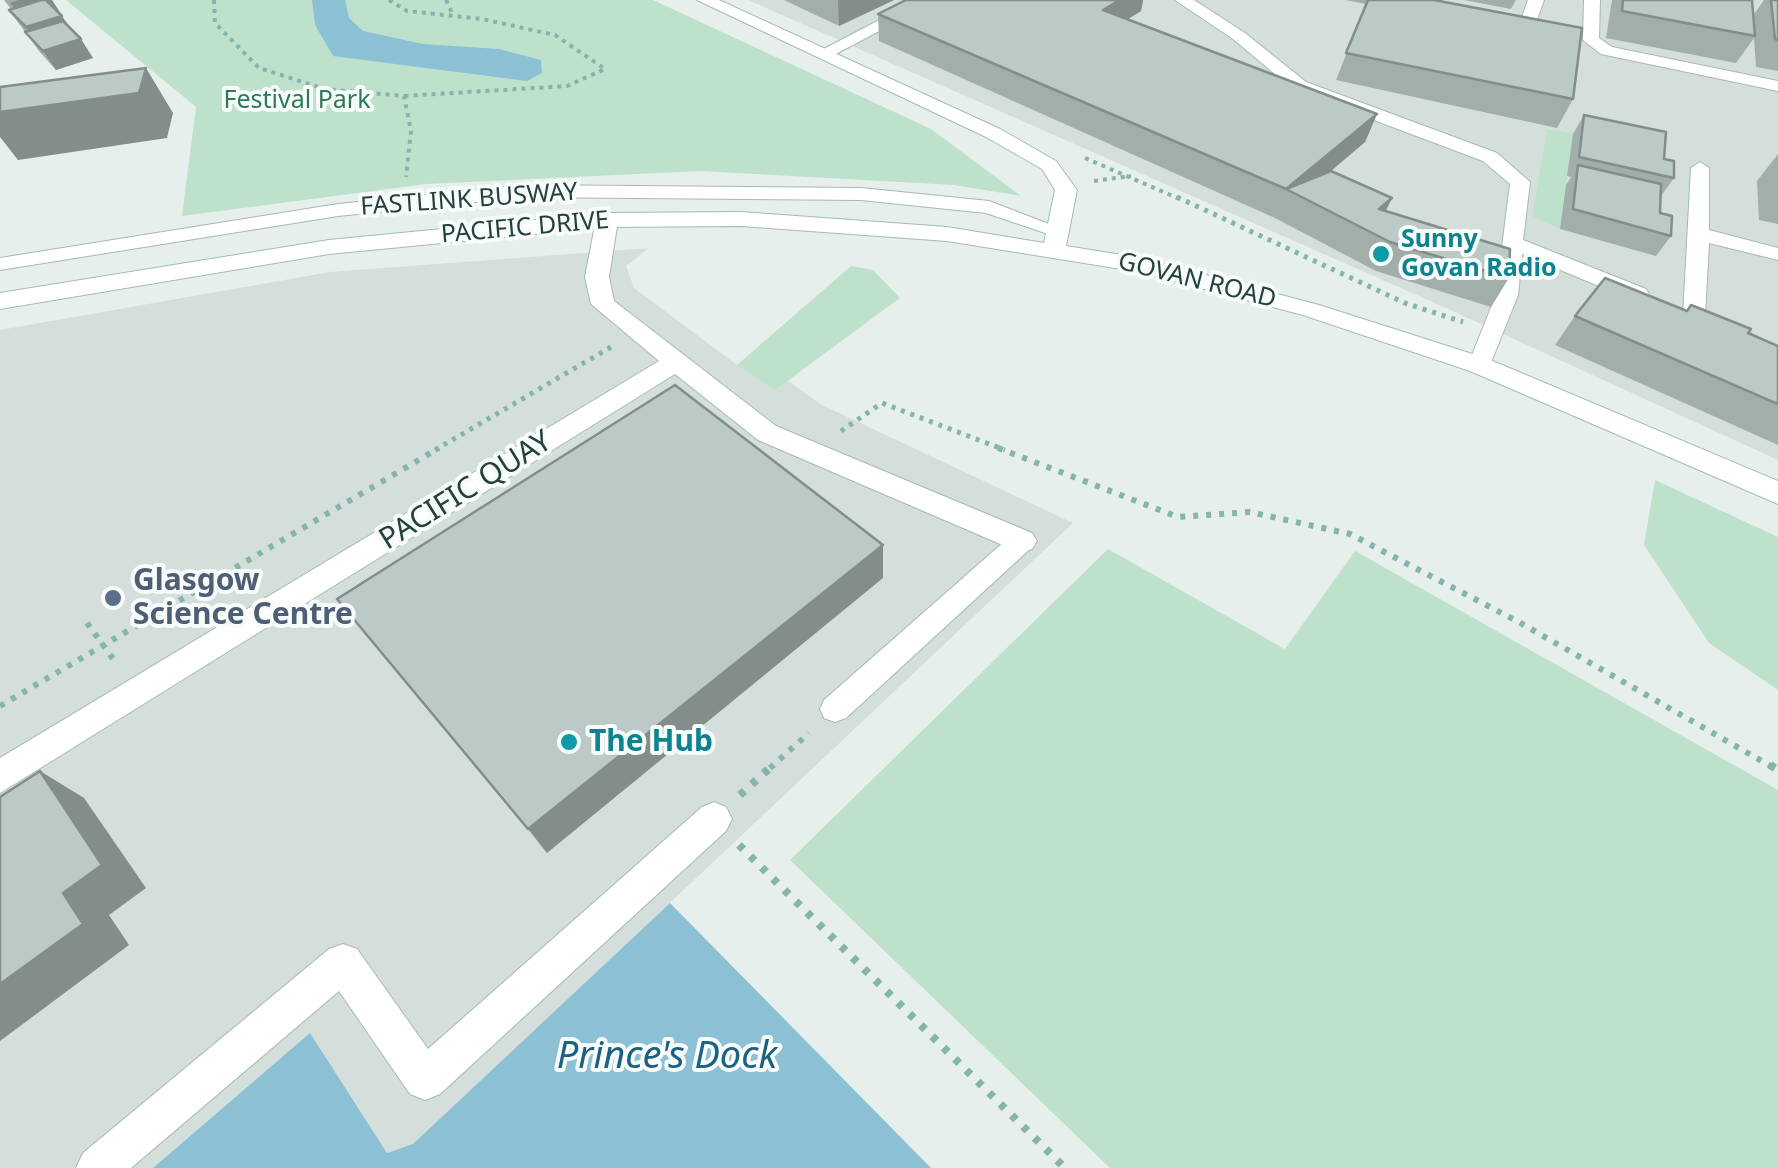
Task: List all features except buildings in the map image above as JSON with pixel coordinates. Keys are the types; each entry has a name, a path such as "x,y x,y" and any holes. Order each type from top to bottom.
{"street":[{"path":"705,0 993,132 1049,165 1066,190 1055,240"},
{"name":"PACIFIC DRIVE","path":"0,301 329,247 607,220 741,219 1055,240"},
{"path":"607,220 597,276 603,304 676,362 767,432 1022,541"},
{"name":"GOVAN ROAD","path":"1055,240 1276,300 1479,365 1778,493"},
{"name":"PACIFIC QUAY","path":"0,777 676,362"},
{"path":"98,1168 343,963 425,1079 714,819"}],"lane":[{"path":"824,54 930,0"},
{"path":"1183,0 1239,36 1300,86 1490,157 1520,182 1507,295 1479,365"},
{"path":"1526,25 1536,0"},
{"path":"1592,0 1591,40 1608,51 1778,86"},
{"path":"1512,243 1684,313 1699,234 1700,168"},
{"name":"FASTLINK BUSWAY","path":"0,264 402,204 523,191 861,194 989,207 1055,240"},
{"path":"1699,234 1778,254"},
{"path":"835,709 1022,541"}],"path":[{"path":"214,0 214,24 259,68 325,89 404,96 567,86 605,69 555,35 407,11 389,0"},
{"path":"446,0 454,16"},
{"path":"402,204 412,131 404,96"},
{"path":"1068,154 1106,164 1404,303 1492,331"},
{"path":"0,706 638,332"},
{"path":"811,451 882,403 1178,518 1250,512 1350,534 1517,621 1778,770"},
{"path":"87,624 136,693"},
{"path":"835,709 714,819 1065,1168"}],"shaded area":[{"path":"748,0 1778,0 1778,460 1446,308"},
{"path":"649,248 626,266 634,288 737,365 768,385 782,376 820,404 1073,523 414,1144 387,1153 310,1034 153,1168 0,1168 0,330 330,272"}],"green space":[{"name":"Festival Park","path":"66,0 653,0 931,129 1021,196 954,185 701,171 426,184 182,216 196,107"},
{"path":"1547,129 1573,134 1560,229 1532,216"},
{"path":"851,266 873,270 900,298 775,390 737,365"},
{"path":"1655,480 1778,537 1778,690 1709,643 1644,545"},
{"path":"1108,549 1285,649 1355,551 1778,790 1778,1168 1110,1168 790,860"}],"water":[{"path":"312,0 345,0 349,18 363,31 423,44 499,49 541,60 542,73 527,81 333,56 315,25"},
{"name":"Prince's Dock","path":"670,903 931,1168 153,1168 310,1033 387,1153 413,1144"}],"place":[{"name":"Sunny Govan Radio","path":"1381,254"},
{"name":"Glasgow Science Centre","path":"113,598"},
{"name":"The Hub","path":"569,742"}]}
